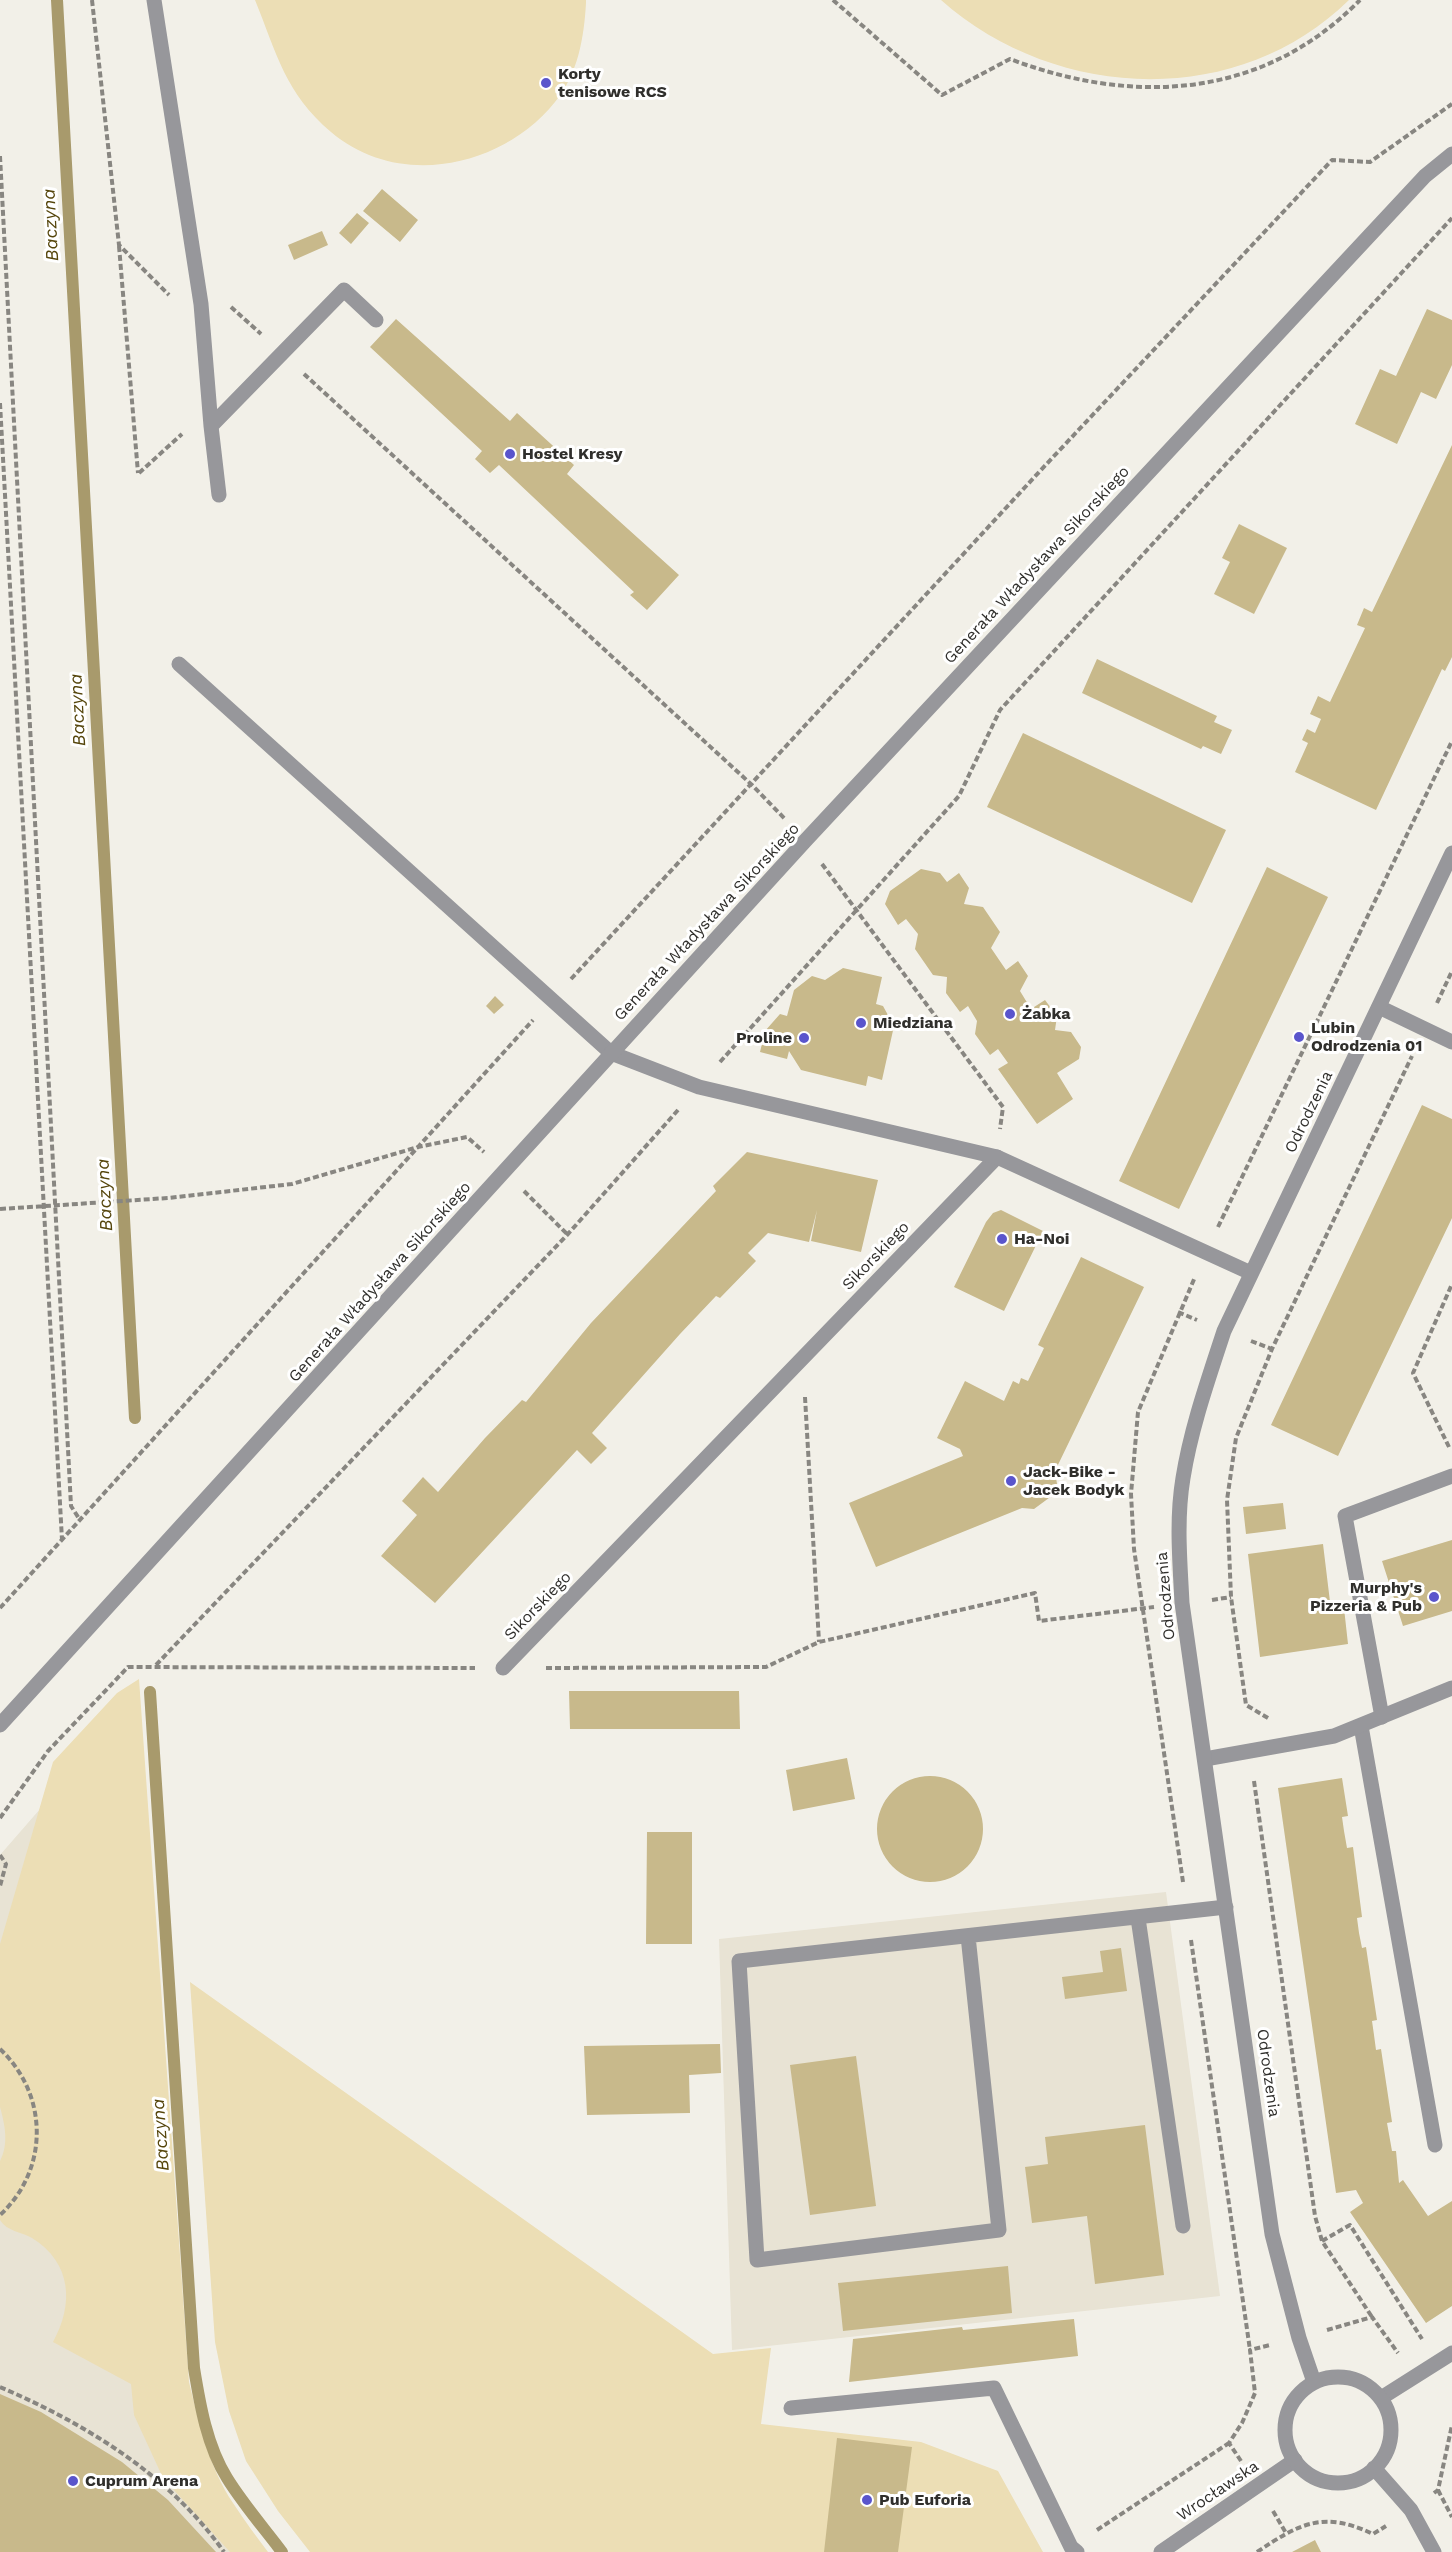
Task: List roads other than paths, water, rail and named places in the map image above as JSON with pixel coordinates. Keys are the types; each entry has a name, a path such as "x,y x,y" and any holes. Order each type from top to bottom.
{"street":[{"path":"154,0 201,304 219,495"},
{"name":"Generała Władysława Sikorskiego","path":"0,1725 805,841 1425,176 1452,154"},
{"path":"211,426 344,290 376,320"},
{"path":"179,664 611,1053 699,1087 997,1157 1251,1273"},
{"name":"Odrodzenia","path":"1314,2382 1299,2338 1272,2234 1182,1604 1179,1541 1183,1479 1198,1409 1224,1331 1452,853"},
{"path":"1379,1007 1452,1042"},
{"name":"Sikorskiego","path":"503,1668 997,1157"},
{"path":"1382,1717 1345,1516 1452,1476"},
{"path":"1205,1759 1334,1736 1452,1688"},
{"path":"1361,1726 1435,2145"},
{"path":"968,1936 999,2230 757,2260 739,1961 1226,1907"},
{"path":"1138,1918 1183,2226"},
{"path":"1381,2398 1452,2353"},
{"path":"1331,2378 1348,2378 1365,2384 1381,2398 1391,2426 1389,2444 1374,2468 1355,2480 1339,2483 1322,2480 1306,2473 1294,2460 1287,2444 1285,2426 1290,2408 1300,2393 1314,2382 1331,2378"},
{"path":"791,2409 994,2388 1074,2549"},
{"name":"Wrocławska","path":"1161,2552 1294,2460"},
{"path":"1374,2468 1411,2510 1434,2552"}],"waterway":[{"name":"Baczyna","path":"57,0 135,1418"},
{"name":"Baczyna","path":"150,1692 194,2368 205,2425 220,2466 240,2497 282,2552"}],"place":[{"name":"Korty tenisowe RCS","path":"546,83"},
{"name":"Hostel Kresy","path":"510,454"},
{"name":"Żabka","path":"1010,1014"},
{"name":"Miedziana","path":"861,1023"},
{"name":"Lubin Odrodzenia 01","path":"1299,1037"},
{"name":"Proline","path":"804,1038"},
{"name":"Ha-Noi","path":"1002,1239"},
{"name":"Jack-Bike - Jacek Bodyk","path":"1011,1481"},
{"name":"Murphy's Pizzeria & Pub","path":"1434,1597"},
{"name":"Cuprum Arena","path":"73,2481"},
{"name":"Pub Euforia","path":"867,2500"}]}
